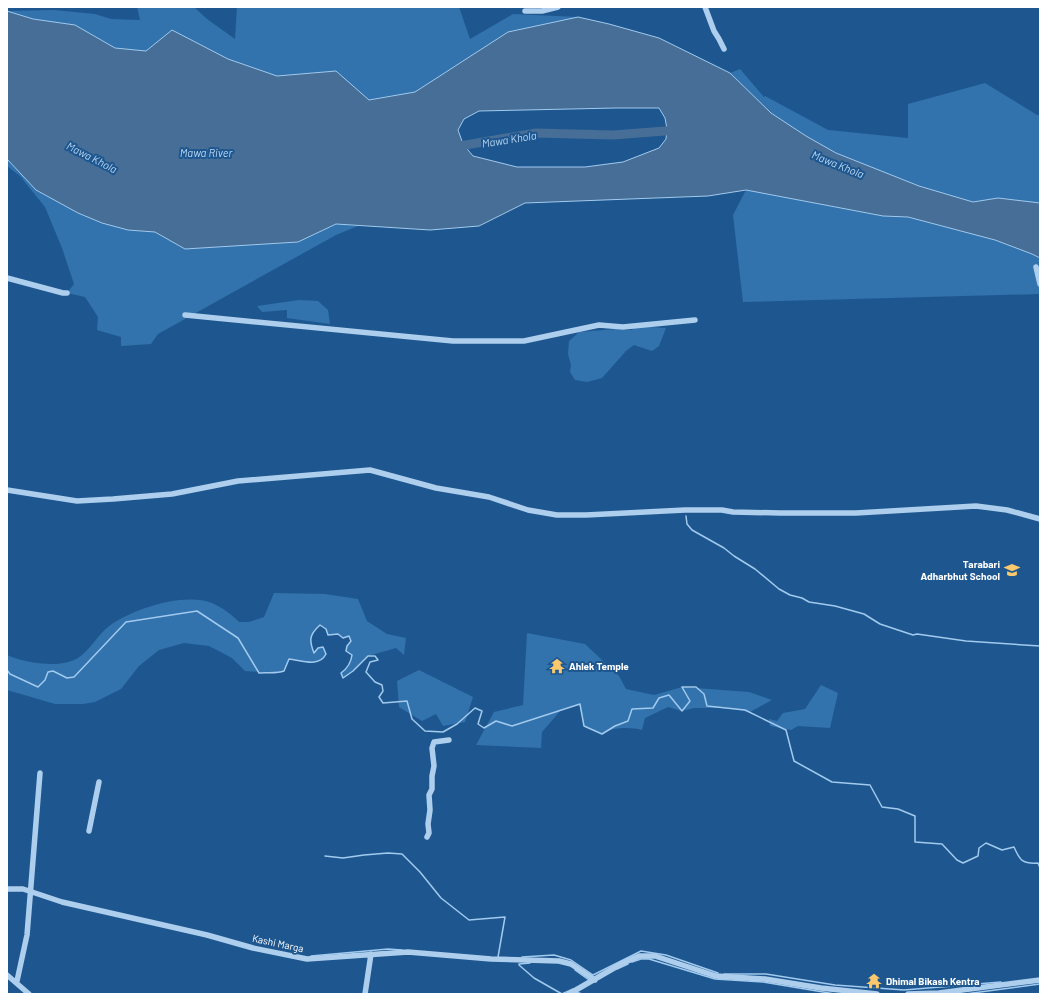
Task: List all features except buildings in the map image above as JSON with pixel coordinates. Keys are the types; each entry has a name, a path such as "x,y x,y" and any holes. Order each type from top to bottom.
{"street":[{"path":"525,11 542,12 558,7"},
{"path":"705,7 714,31 724,48"},
{"path":"1036,267 1040,284"},
{"path":"7,278 67,293"},
{"path":"185,315 453,341 524,341 599,326 623,327 695,320"},
{"path":"7,490 77,501 172,494 238,481 370,470 436,488 490,497 528,510 557,515 685,510 856,513 976,506 1007,510 1040,519"},
{"path":"427,837 429,833 429,795 432,789 434,766 432,748 434,742 448,740"},
{"path":"16,982 27,935 40,773"},
{"path":"89,831 99,782"},
{"name":"Kashi Marga","path":"7,889 23,889 62,902 207,935 253,948 307,959 408,952 490,959 560,961 571,964 595,980"},
{"path":"365,994 371,954"},
{"path":"569,994 621,964 639,956 655,956 716,976 766,979 820,988 877,994"},
{"path":"7,975 29,994"},
{"path":"908,994 939,993 1040,980"}],"shaded area":[{"path":"137,7 194,7 207,19 235,39 237,7 459,7 470,39 513,14 578,17 508,32 415,92 368,100 336,71 277,76 228,59 115,48 75,25 33,19 7,11 54,10 95,14 111,19 140,20"},
{"path":"740,69 764,97 765,96 828,130 908,138 908,104 985,83 1037,115 1040,115 1040,203 998,198 973,202 919,186 836,153 806,136 771,113 730,73"},
{"path":"7,159 78,213 102,223 128,230 155,232 185,249 298,242 336,224 358,226 336,235 158,334 151,344 121,346 121,337 97,330 98,317 85,297 67,293 74,284 62,248 45,207 20,176 7,166"},
{"path":"746,190 883,216 908,217 995,240 1040,258 1040,294 743,302 733,215"},
{"path":"299,300 318,301 328,310 330,324 287,318 287,310 262,312 257,306"},
{"path":"635,326 666,328 659,346 652,351 634,345 626,351 602,378 587,382 575,380 570,372 571,365 568,354 569,341 579,332 616,329 632,330"},
{"path":"274,593 325,594 358,599 367,621 387,634 406,638 404,655 396,648 368,656 353,671 343,678 341,673 349,665 352,655 346,651 347,646 351,641 349,636 343,638 338,634 328,635 326,629 320,625 312,635 311,645 314,653 318,648 323,647 326,654 323,659 315,662 305,662 289,659 284,671 278,673 245,671 232,658 209,646 184,643 159,650 139,666 121,689 95,702 83,704 55,704 7,690 7,655 42,664 71,661 82,655 108,627 118,620 158,604 173,601 200,600 212,603 227,611 239,622 249,622 264,617"},
{"path":"527,633 585,644 619,676 626,689 654,695 682,687 749,692 772,700 750,712 724,708 694,708 682,711 668,707 645,718 642,730 622,728 611,730 602,734 584,726 579,704 561,710 542,732 541,748 476,745 494,712 523,705"},
{"path":"419,670 473,697 465,722 443,726 436,714 422,721 399,707 397,681"},
{"path":"821,685 838,693 830,728 798,726 791,730 770,726 769,719 777,721 783,713 805,709"}],"water":[{"name":"Mawa River","path":"7,11 33,19 75,25 115,48 146,51 172,30 228,59 277,76 336,71 369,100 415,92 508,32 578,17 659,38 730,73 771,113 806,136 836,153 919,186 973,202 998,198 1040,203 1040,258 995,240 908,217 883,216 746,190 708,196 525,203 479,226 430,230 336,224 298,242 185,249 155,232 128,230 102,223 78,213 36,190 7,159","holes":["659,108 665,118 667,129 666,139 659,148 623,162 585,167 517,167 473,156 463,144 458,130 464,119 479,111"]}],"waterway":[{"name":"Mawa Khola","path":"454,147 536,133 613,135 678,130"},
{"path":"686,516 687,524 692,530 724,548 755,569 779,589 809,602 835,606 864,614 880,624 913,635 917,634 966,641 1040,646"},
{"path":"7,670 10,674 38,687 45,680 48,672 53,671 67,678 74,677 126,622 197,611 238,638 259,673 284,671 289,659 314,662 323,658 326,654 323,647 318,648 314,653 311,645 312,635 320,625 326,629 328,635 338,634 343,638 349,636 351,641 347,646 346,651 352,655 349,665 341,673 343,678 353,671 368,656 375,656 378,660 370,662 366,672 375,682 382,685 383,691 379,697 383,703 407,701 412,719 425,731 443,732 457,724 475,708 482,711 478,724 484,728 496,721 512,726 580,704 584,726 602,734 615,726 628,721 632,709 653,708 659,698 669,695 682,711 690,701 682,687 696,687 704,694 707,706 745,710 786,730 794,761 832,782 870,785 882,807 898,809 915,816 915,842 942,844 957,860 963,863 978,856 979,848 986,843 1002,850 1014,847 1018,856 1023,861 1038,863 1040,868"},
{"path":"325,856 343,858 388,853 402,854 420,872 441,898 469,920 505,917 498,957"},
{"path":"311,956 388,949 402,950"},
{"path":"522,957 554,955 571,960 593,975 641,951 666,955 718,973"},
{"path":"632,962 641,959 649,959 715,979 763,982 835,994"},
{"path":"519,964 530,963"},
{"path":"617,969 628,964"},
{"path":"519,965 534,978 562,994"},
{"path":"575,970 589,980"},
{"path":"724,974 766,974 835,985 904,990 1001,982"},
{"path":"965,994 1040,984"},
{"path":"562,994 573,989"},
{"path":"576,992 582,994"}],"place":[{"name":"Tarabari Adharbhut School","path":"1012,570"},
{"name":"Ahlek Temple","path":"557,666"},
{"name":"Dhimal Bikash Kentra","path":"874,981"}]}
